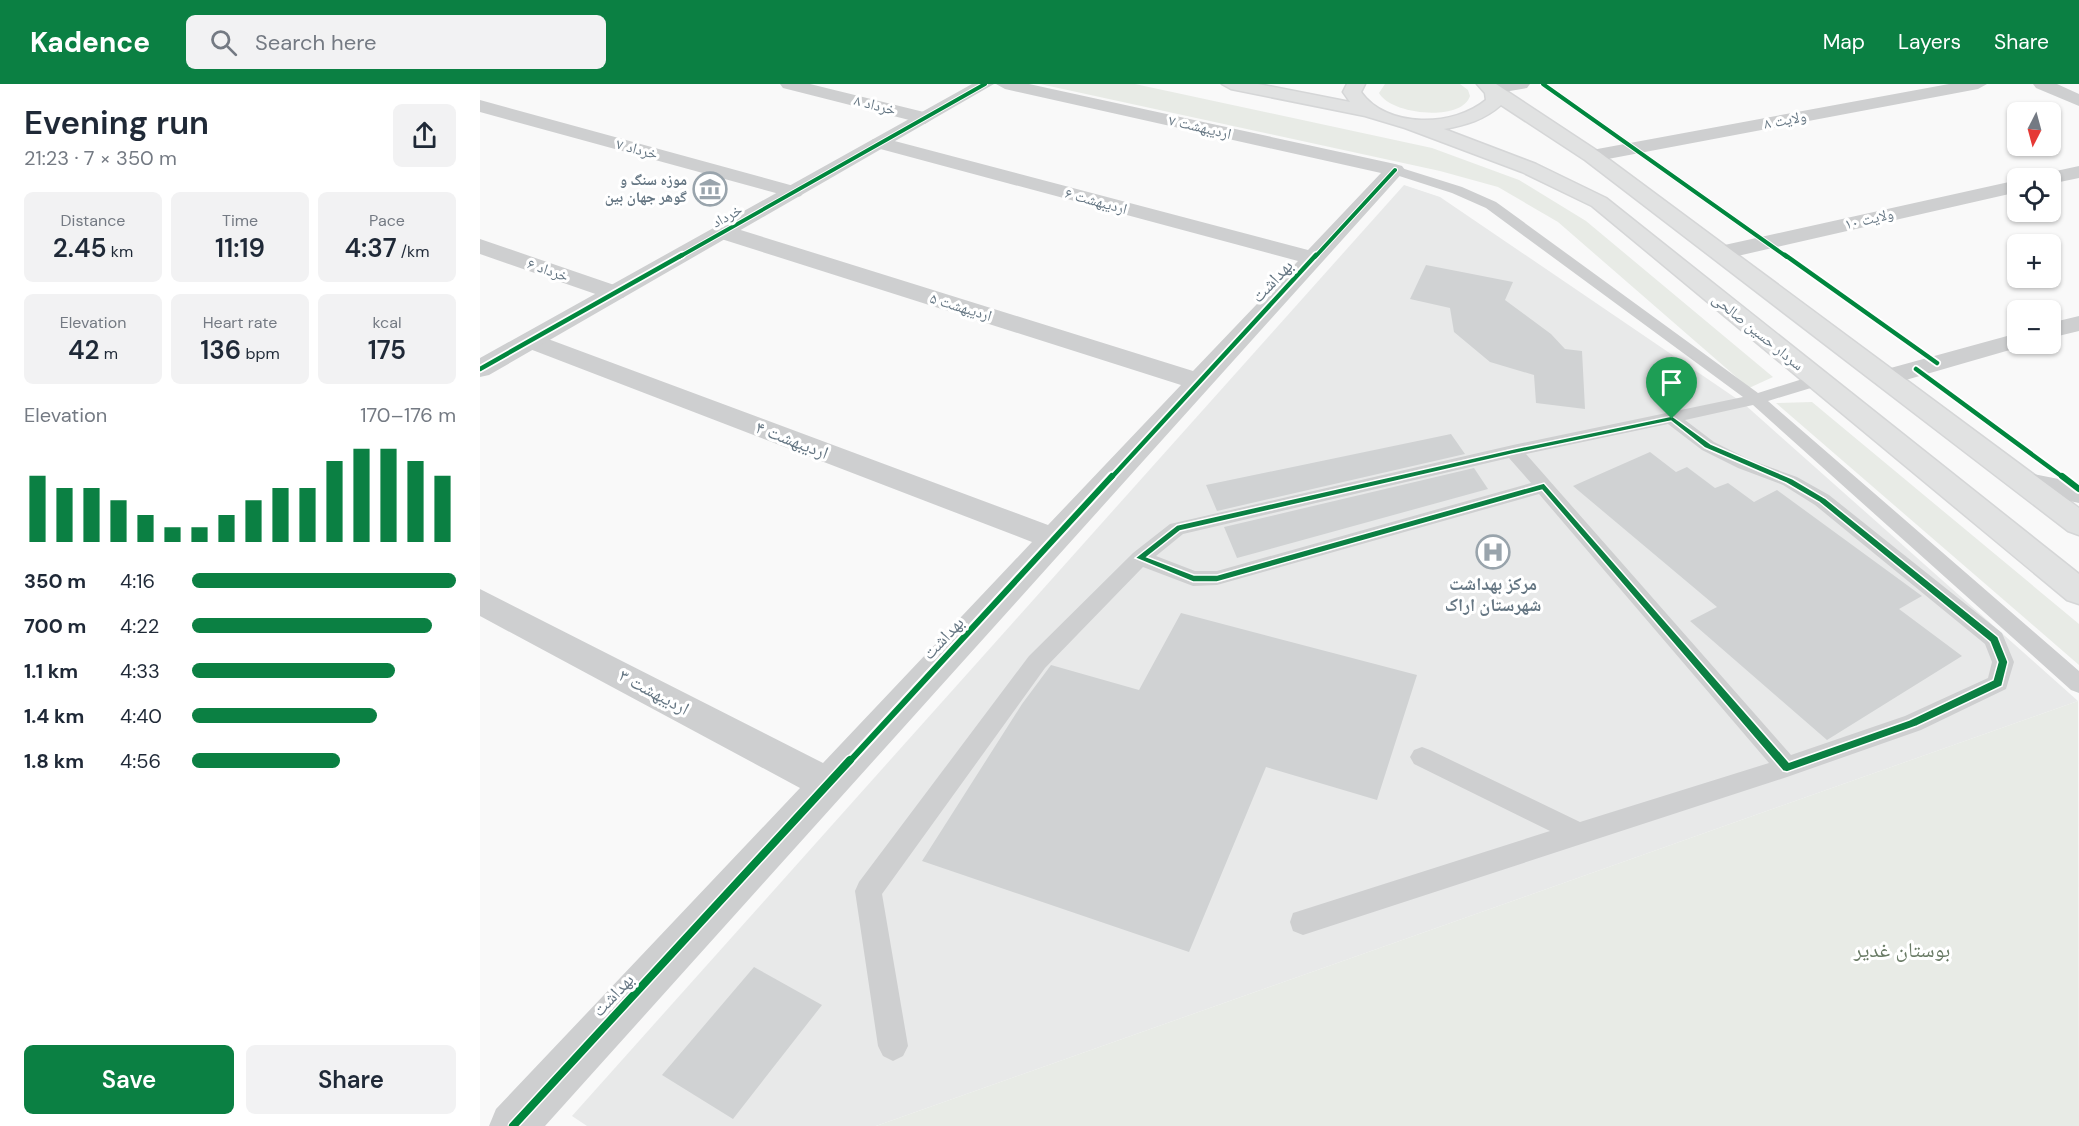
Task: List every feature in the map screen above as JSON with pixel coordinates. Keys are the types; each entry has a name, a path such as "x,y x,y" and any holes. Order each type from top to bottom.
{"main road":[{"path":"1231,84 1367,111 1407,123 1432,124 1475,118 1489,110 1495,101 1491,88"},
{"path":"1356,84 1352,92 1356,102 1367,111"},
{"path":"1491,88 1592,156 2079,524"},
{"name":"سردار حسین صالحی","path":"1407,123 1492,152 1559,180 1599,202 2079,592"}],"street":[{"name":"خرداد ۸","path":"789,84 925,118"},
{"name":"خرداد","path":"480,369 985,84"},
{"name":"اردیبهشت ۷","path":"1005,84 1395,170"},
{"path":"1491,88 1521,84"},
{"name":"ولایت ۸","path":"1592,156 1978,84"},
{"path":"2042,84 2079,101"},
{"name":"خرداد ۷","path":"480,106 794,192"},
{"name":"اردیبهشت ۶","path":"880,143 1313,258"},
{"name":"بهداشت","path":"513,1126 1395,170"},
{"path":"2061,176 2079,172"},
{"name":"ولایت ۱۰","path":"1720,253 2007,188"},
{"name":"اردیبهشت ۵","path":"723,232 1200,382"},
{"name":"خرداد ۶","path":"480,246 615,293"},
{"path":"2061,328 2079,323"},
{"name":"اردیبهشت ۴","path":"531,341 1054,540"},
{"path":"1885,378 2007,343"},
{"path":"2023,482 2079,493"},
{"name":"اردیبهشت ۳","path":"480,601 828,784"}],"lane":[{"path":"1395,170 1457,190 1491,205 1756,399 2079,684"},
{"path":"893,1046 868,891 1037,662 1140,558 1177,529 1513,451 1672,419 1756,399 1818,380"},
{"path":"1303,922 1787,767 1913,723 1998,683 2003,662 1994,639 1822,500 1790,481 1708,446 1672,419"},
{"path":"1513,451 1787,767"},
{"path":"1140,558 1193,579 1217,578 1544,486"},
{"path":"1422,757 1580,834"}],"shaded area":[{"name":"مرکز بهداشت شهرستان اراک","path":"1404,185 1440,197 1743,403 2078,701 876,1126 587,1126 572,1116"}],"green space":[{"path":"1040,84 1135,84 1432,148 1519,180 1586,221 1773,377 1749,388 1558,222 1498,187 1440,171"},
{"path":"1385,84 1460,84 1468,90 1470,96 1464,104 1454,110 1426,112 1411,110 1386,101 1379,93"},
{"path":"1812,402 2079,624 2079,665 1776,403"},
{"name":"بوستان غدیر","path":"2078,701 2079,1126 876,1126"}],"building":[{"path":"1426,265 1513,282 1505,300 1551,334 1565,349 1582,351 1585,409 1536,403 1534,375 1490,362 1454,332 1450,308 1410,299"},
{"path":"1451,434 1465,454 1217,511 1206,485"},
{"path":"1650,452 1676,472 1687,467 1715,488 1728,483 1754,502 1777,490 1922,596 1899,609 1962,656 1827,740 1690,621 1717,607 1573,486"},
{"path":"1474,468 1488,489 1237,558 1224,527"},
{"path":"1181,613 1417,675 1377,800 1266,767 1189,952 922,861 1022,704 1051,665 1139,690"},
{"path":"754,967 822,1005 733,1119 662,1075"}],"cycle path":[{"path":"480,369 985,84"},
{"path":"1543,84 1937,363"},
{"path":"513,1126 1395,170"},
{"path":"1916,369 2079,489"}],"place":[{"name":"موزه سنگ و گوهر جهان بین","path":"710,189"},
{"name":"مرکز بهداشت شهرستان اراک","path":"1493,552"}],"route":[{"path":"1672,419 1708,446 1744,464 1790,481 1822,500 1994,639 2003,662 1998,683 1913,723 1787,767 1544,486 1217,578 1193,579 1140,558 1177,529 1513,451 1672,419"}]}
